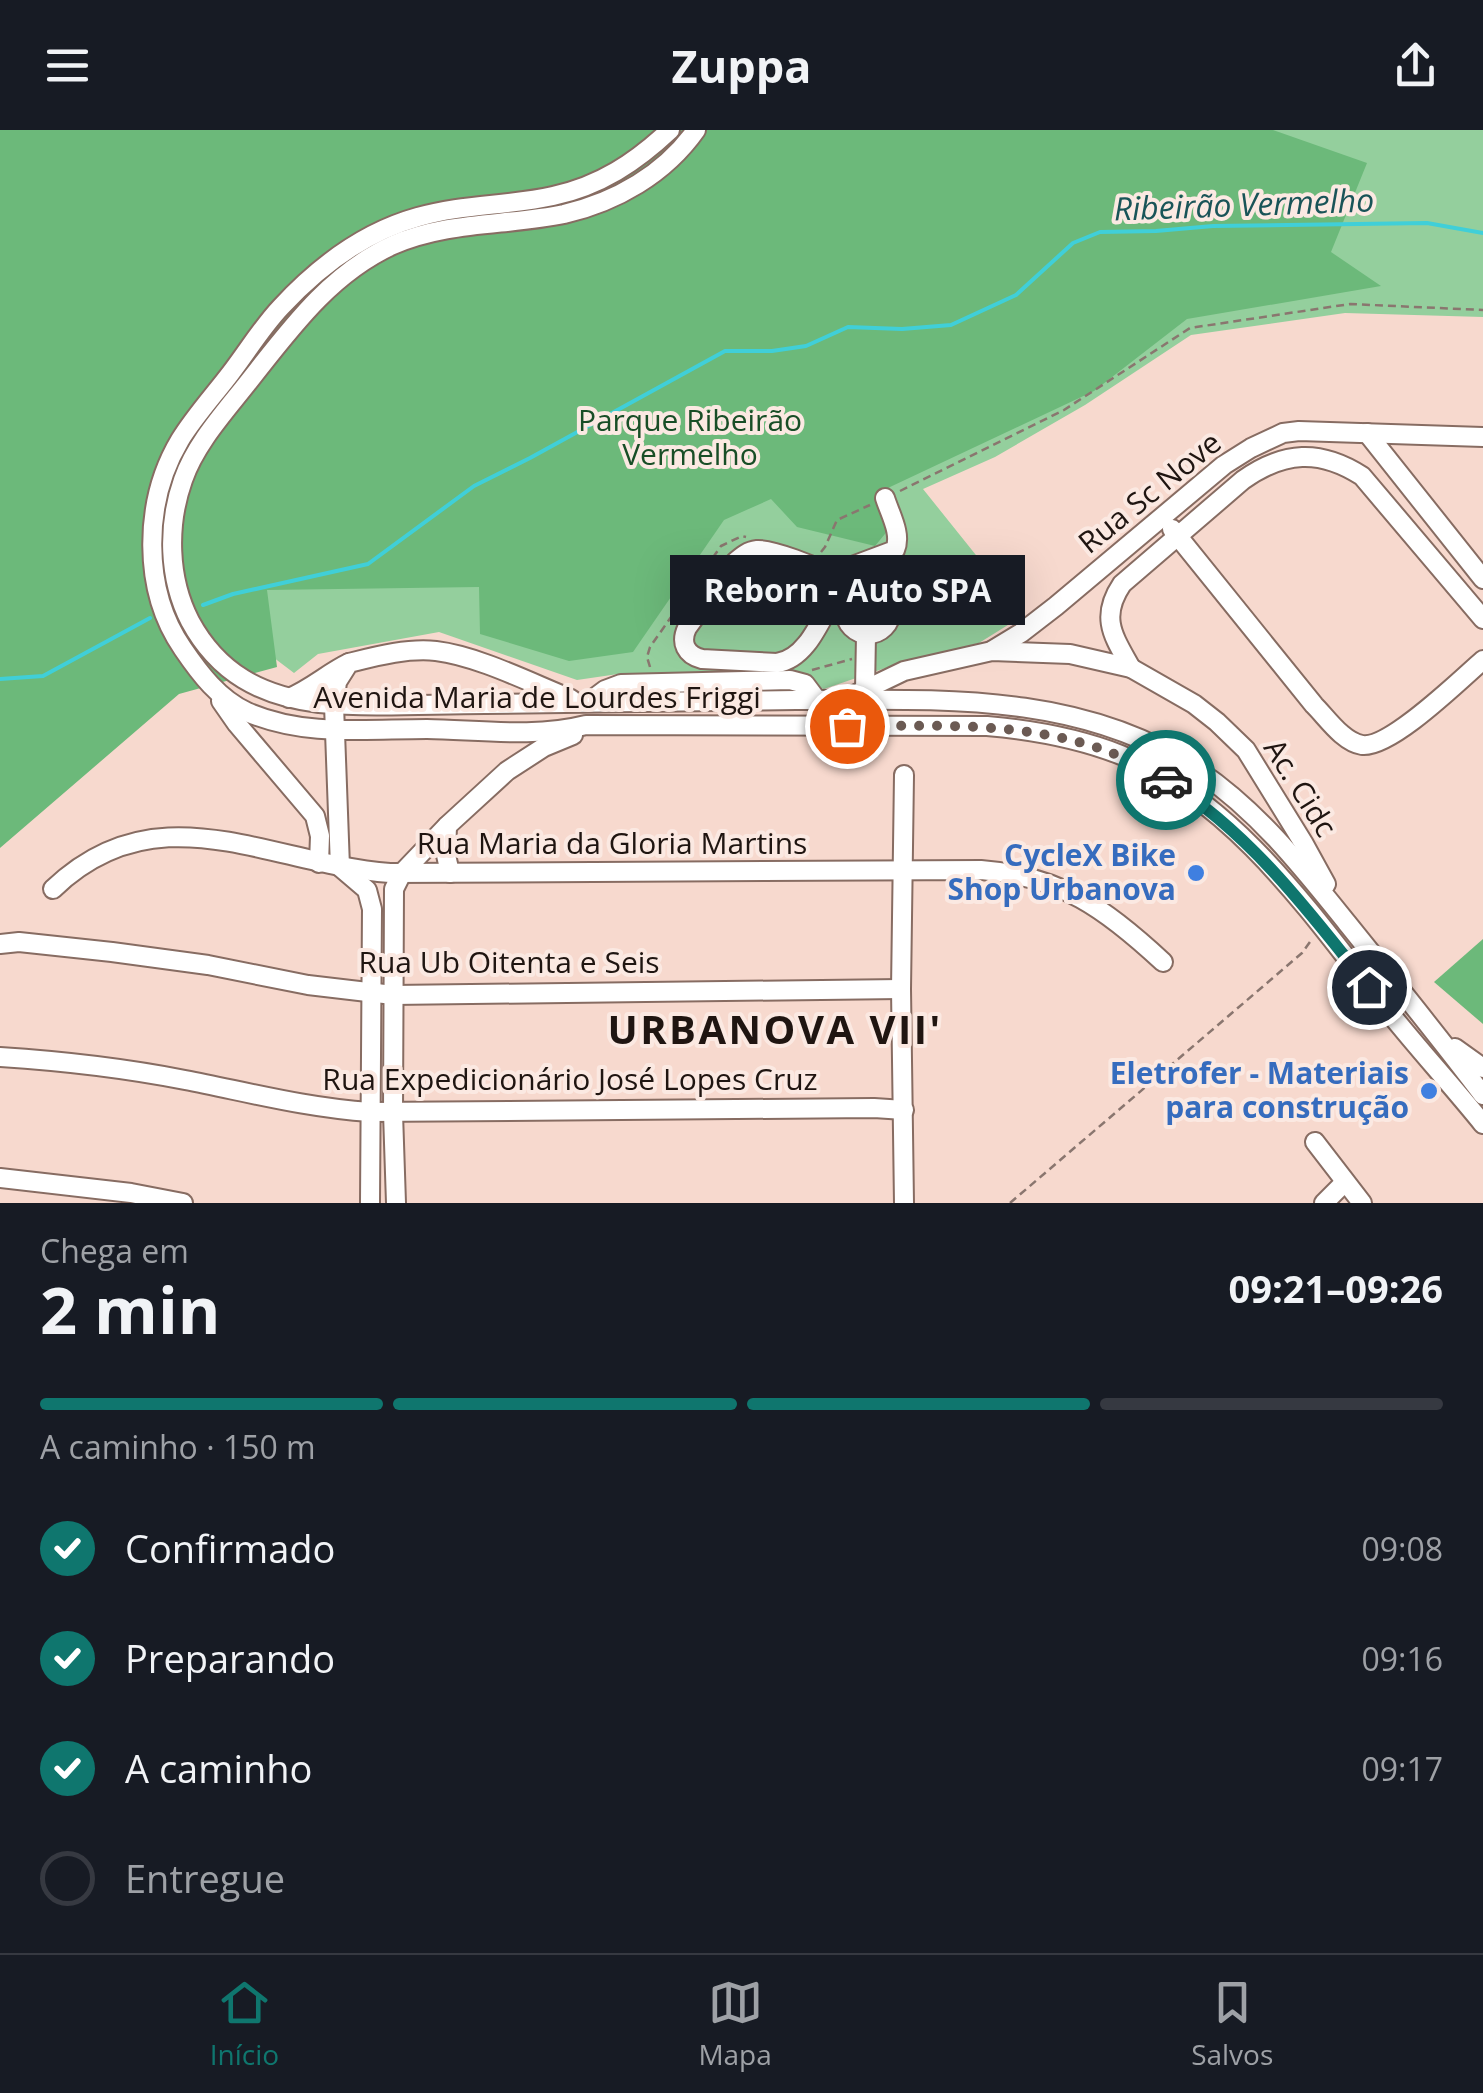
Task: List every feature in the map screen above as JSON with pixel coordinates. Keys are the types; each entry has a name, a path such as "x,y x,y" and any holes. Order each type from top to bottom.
{"street":[{"path":"319,863 316,816 237,724 178,642 162,610 153,568 154,517 162,479 180,440 280,308 339,254 379,231 419,216 582,189 630,165 670,130"},
{"name":"Avenida Maria de Lourdes Friggi","path":"696,130 648,178 616,197 562,214 468,224 427,233 373,254 326,290 222,415 192,459 182,482 173,524 172,554 178,587 190,619 206,644 243,680 290,698 334,705 845,699 1002,704 1078,717 1148,742 1197,770 1244,807 1282,844 1442,1039 1483,1095"},
{"path":"1298,430 1298,457"},
{"name":"Rua Sc Nove","path":"992,651 1021,633 1238,454 1283,434 1298,430 1483,437"},
{"path":"1367,433 1483,578"},
{"path":"1132,668 1113,635 1110,615 1112,602 1127,578 1253,474 1298,457 1328,459 1362,476 1483,619"},
{"path":"863,563 846,595 802,649 786,662 702,659 688,652 684,644 688,628 744,554 755,550 767,552 832,574 863,563 890,554 898,543 884,498"},
{"path":"1164,516 1314,705 1352,741 1363,745 1376,743 1412,722 1483,660"},
{"path":"832,574 846,595 844,613 849,625 866,635 884,628 891,610 882,593 869,588 846,595"},
{"path":"865,690 866,635"},
{"path":"290,698 350,663 392,654 436,651 584,702"},
{"name":"Ac. Cidc","path":"845,699 904,671 992,651 1070,654 1132,668 1194,704 1246,750 1347,924"},
{"path":"350,663 337,682 334,705 340,867 370,896 373,925 370,1203"},
{"name":"Avenida Maria de Lourdes Friggi","path":"217,692 264,718 335,731 558,732 586,725 987,726 1076,740 1152,770 1188,793 1246,842 1321,926 1483,1124"},
{"path":"542,703 544,717 558,732"},
{"path":"396,1203 394,888 402,873 447,826 507,771 586,725"},
{"path":"544,747 546,734 558,732"},
{"path":"904,775 904,1203"},
{"path":"447,826 450,873"},
{"name":"Rua Maria da Gloria Martins","path":"53,889 73,870 100,854 148,838 170,836 212,838 360,871 402,873 997,871 1059,886 1116,920 1163,962"},
{"name":"Rua Ub Oitenta e Seis","path":"0,944 19,942 175,960 370,994 901,988"},
{"path":"1442,1039 1483,1068"},
{"name":"Rua Expedicionário José Lopes Cruz","path":"0,1057 105,1066 306,1106 370,1112 904,1110"},
{"path":"1315,1142 1362,1203"},
{"path":"0,1178 184,1203"},
{"path":"1324,1203 1345,1182"}],"path":[{"path":"817,555 837,520 1064,410 1190,328 1350,304 1483,310"},
{"path":"650,668 646,656 650,647 721,546 742,536 761,541"},
{"path":"798,670 814,670 848,658 866,662"},
{"path":"1010,1203 1302,953 1321,926"}],"green space":[{"name":"Parque Ribeirão Vermelho","path":"0,130 1273,130 1367,163 1331,252 1381,286 1187,319 1094,391 890,487 878,499 894,523 875,546 797,527 771,499 724,520 633,652 569,661 480,634 479,587 267,590 277,667 179,694 0,848"},
{"name":"Parque Ribeirão Vermelho","path":"719,130 1483,130 1483,317 1345,313 1191,335 1085,405 995,457 923,489 1024,615 979,643 903,662 824,689 790,680 625,673 577,680 439,632 318,654 294,673 199,601"},
{"path":"1483,939 1483,1024 1434,982"}],"waterway":[{"name":"Ribeirão Vermelho","path":"203,605 233,594 368,564 474,486 725,351 806,346 848,327 902,329 951,325 1016,295 1073,243 1100,232 1427,223 1483,233"},
{"name":"Ribeirão Vermelho","path":"0,679 43,676 150,618"}],"way so far":[{"path":"847,726 987,726 1037,731 1121,756 1166,780"}],"place":[{"name":"Reborn - Auto SPA","path":"847,726"},
{"name":"CycleX Bike Shop Urbanova","path":"1196,873"},
{"name":"Eletrofer - Materiais para construção","path":"1429,1091"}],"district":[{"name":"URBANOVA VII'","path":"775,1030"}],"route":[{"path":"1166,780 1209,809 1246,842 1369,987"}]}
